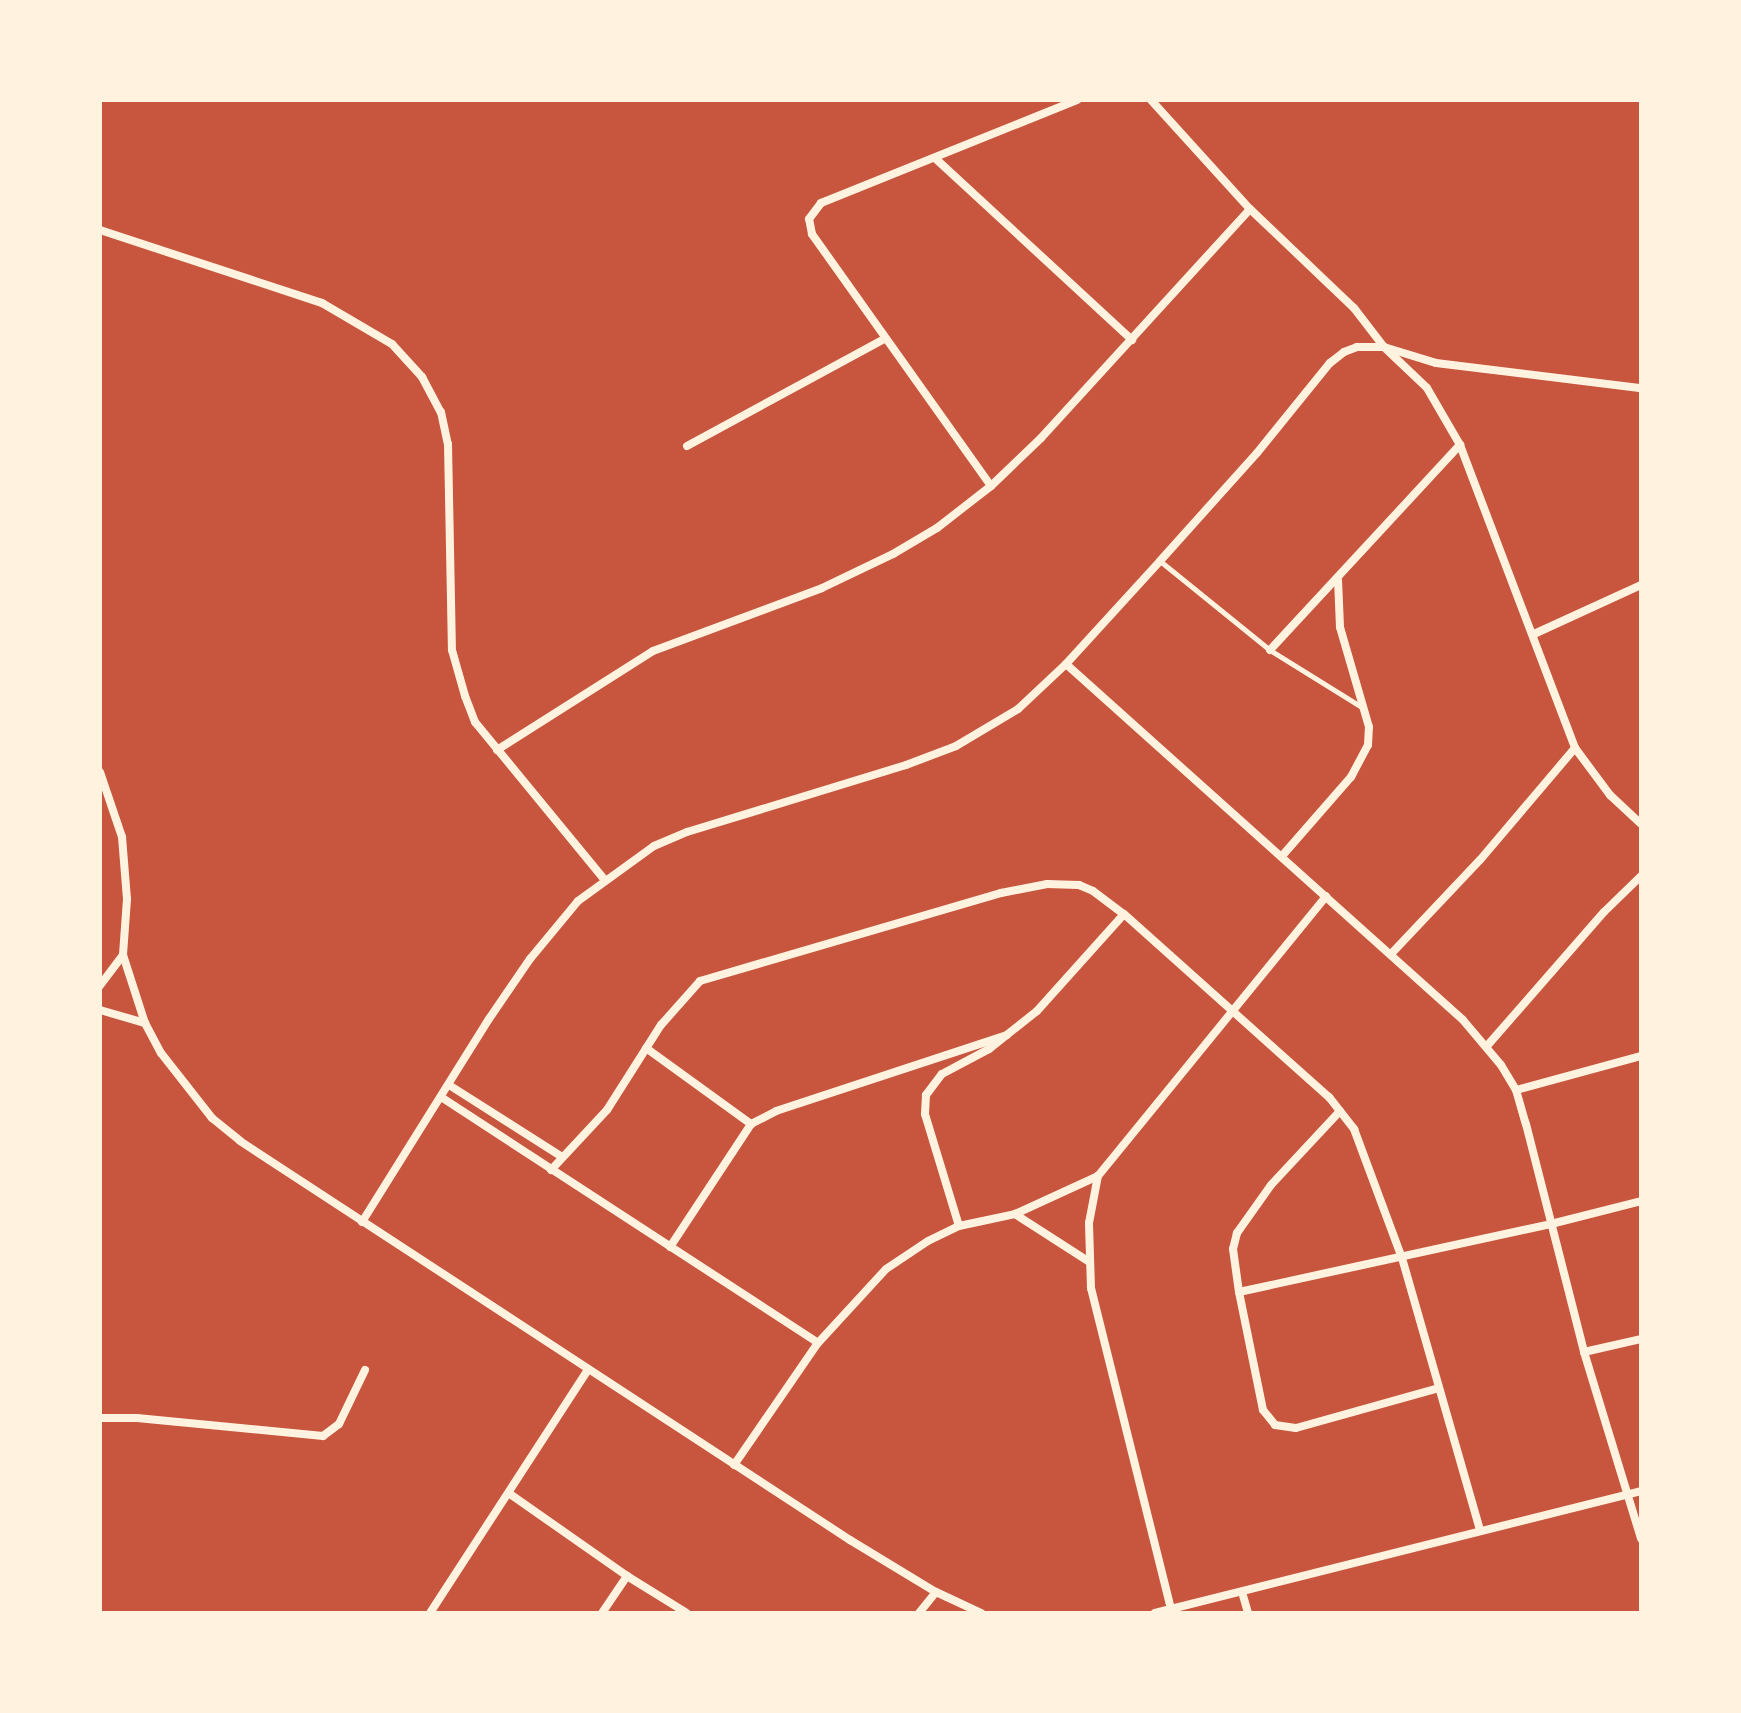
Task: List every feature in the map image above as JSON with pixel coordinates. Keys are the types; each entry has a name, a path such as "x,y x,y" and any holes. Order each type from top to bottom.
{"street":[{"path":"991,486 812,234 809,219 821,203 1077,100"},
{"path":"1151,100 1250,209 1354,308 1384,347 1427,388 1460,445 1575,748 1610,795 1641,824"},
{"path":"936,159 1132,340"},
{"path":"497,750 653,651 822,588 893,554 937,528 991,486 1132,340 1250,209"},
{"path":"100,230 322,303 392,344 422,377 441,412 448,444 452,650 475,722 604,879"},
{"path":"687,446 886,338"},
{"path":"362,1222 530,959 570,910 604,879 654,846 687,832 956,746 1018,709 1066,664 1160,561 1257,453 1330,363 1357,347 1384,347 1436,363 1641,388"},
{"path":"1270,650 1460,445"},
{"path":"1282,856 1361,759 1368,745 1364,708 1340,627 1338,580"},
{"path":"1534,634 1641,585"},
{"path":"1066,664 1391,954 1487,1046 1516,1090 1584,1352 1641,1538"},
{"path":"1391,954 1480,860 1575,748"},
{"path":"100,772 116,816 126,861 123,955 145,1023 184,1086 212,1118 362,1222 734,1465 936,1592 981,1613"},
{"path":"1487,1046 1604,912 1641,876"},
{"path":"551,1170 600,1119 686,992 700,981 881,925 1047,884 1079,885 1093,891 1124,914 1340,1111 1354,1129 1366,1153 1402,1258 1480,1530"},
{"path":"734,1465 818,1343 886,1269 916,1248 959,1226 1015,1214 1098,1176 1234,1013 1326,896"},
{"path":"959,1226 925,1114 926,1095 942,1074 1007,1035 1059,989 1124,914"},
{"path":"100,986 123,955"},
{"path":"100,1010 145,1023"},
{"path":"670,1247 751,1124 776,1111 1007,1035"},
{"path":"646,1048 751,1124"},
{"path":"1516,1090 1641,1056"},
{"path":"449,1085 562,1157"},
{"path":"441,1097 818,1343"},
{"path":"1340,1111 1271,1185 1237,1233 1233,1249 1239,1292 1263,1410 1275,1425 1296,1428 1439,1388"},
{"path":"1098,1176 1089,1223 1091,1288 1171,1609"},
{"path":"1239,1292 1402,1258 1641,1201"},
{"path":"1015,1214 1088,1261"},
{"path":"1584,1352 1641,1339"},
{"path":"100,1418 137,1418 323,1436 339,1424 365,1370"},
{"path":"430,1613 588,1370"},
{"path":"1155,1613 1641,1491"},
{"path":"510,1494 627,1576 687,1613"},
{"path":"602,1613 627,1576"},
{"path":"919,1613 936,1592"},
{"path":"1242,1592 1248,1613"}],"lane":[{"path":"1160,561 1270,650 1364,708"}]}
